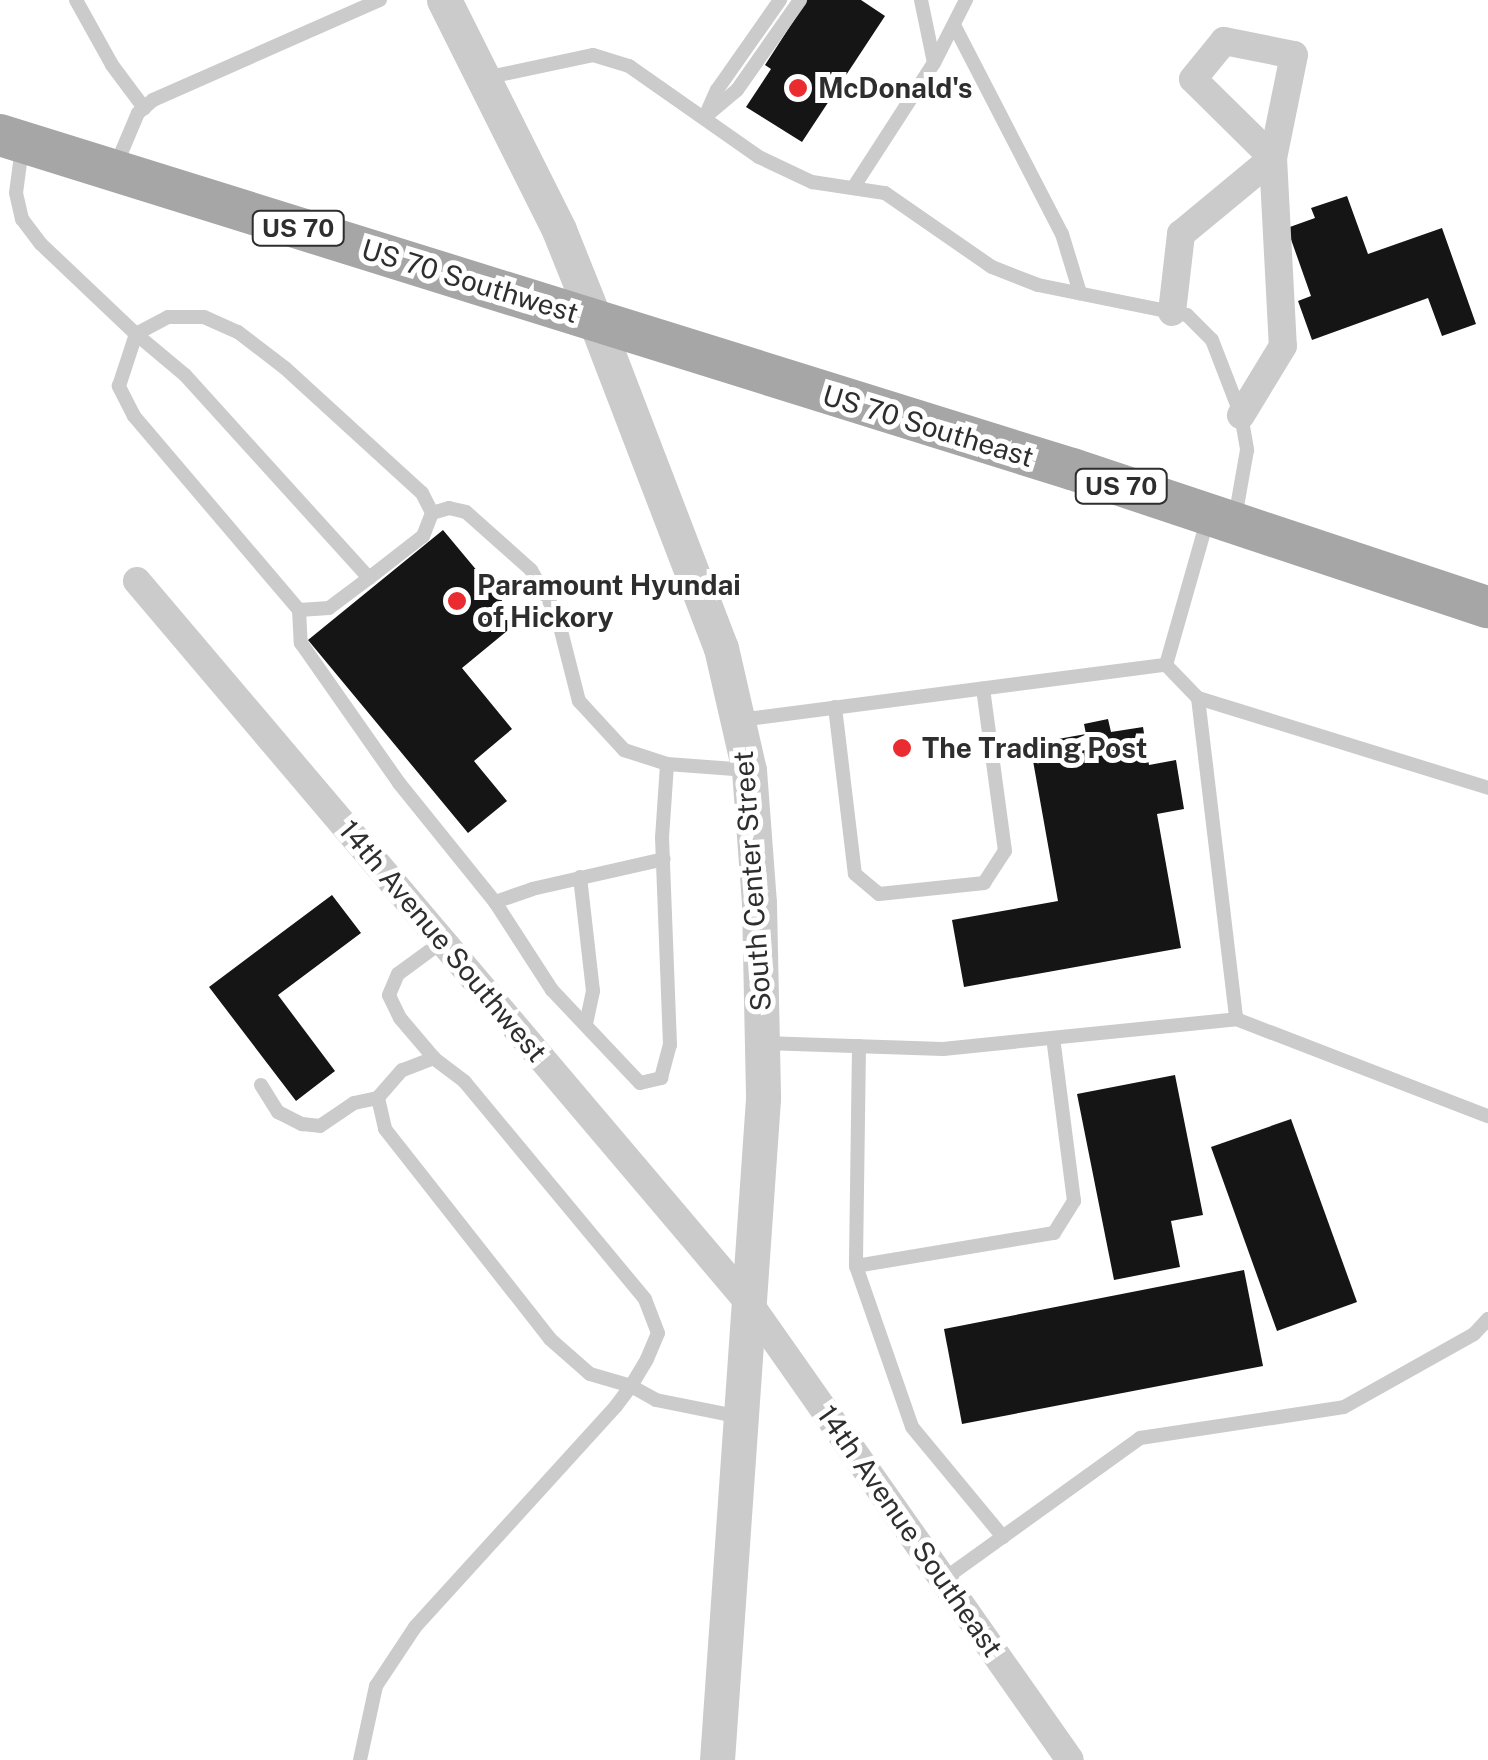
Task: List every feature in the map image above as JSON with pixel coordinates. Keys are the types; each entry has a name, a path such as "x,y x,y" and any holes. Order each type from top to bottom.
{"main road":[{"name":"US 70 Southwest","path":"12,139 595,320"},
{"name":"US 70 Southeast","path":"595,320 1488,608"}],"street":[{"name":"South Center Street","path":"444,0 559,230 595,320 721,648 748,770 760,903 763,1043 717,1760"},
{"path":"1172,312 1181,234 1272,158 1282,346 1241,415"},
{"name":"14th Avenue Southwest","path":"137,581 749,1303"},
{"name":"14th Avenue Southeast","path":"749,1303 1070,1760"}],"lane":[{"path":"76,0 112,64 144,108"},
{"path":"705,117 717,90 780,0"},
{"path":"705,117 737,90 800,0"},
{"path":"921,0 934,64"},
{"path":"853,188 934,64 966,0"},
{"path":"114,170 144,108 371,2"},
{"path":"954,27 1062,234 1080,292"},
{"path":"485,78 594,55 629,66 760,157 812,182 885,194 992,267 1038,285 1187,315 1212,340 1241,415 1247,450 1166,665"},
{"path":"12,139 22,219 41,244 136,334 186,375 369,578"},
{"path":"299,610 329,608 424,536 432,513 422,493 285,368 238,332 204,316 168,317 136,334 119,386 134,416 299,610 300,643 399,783 495,902 552,990 640,1083 662,1078 670,1045 664,859 667,764"},
{"path":"432,513 449,508 466,512 531,570 556,614 578,701 624,750 667,764 748,770"},
{"path":"739,720 1166,665"},
{"path":"1166,665 1198,698 1488,788"},
{"path":"835,707 855,874 879,894 984,882 1005,851 984,688"},
{"path":"1198,698 1236,1019"},
{"path":"495,902 580,877 664,859"},
{"path":"580,877 593,992 586,1026"},
{"path":"360,1760 376,1686 416,1627 631,1386 658,1333 646,1299 464,1081 434,1058 400,1018 389,995 398,974 443,941"},
{"path":"763,1043 944,1049 1236,1019 1488,1116"},
{"path":"856,1266 1054,1233 1074,1200 1053,1038"},
{"path":"859,1046 856,1266 912,1427 1003,1537"},
{"path":"260,1085 278,1112 302,1124 320,1126 354,1103 378,1098 402,1070 434,1058"},
{"path":"378,1098 385,1129 550,1338 590,1374 631,1386 656,1400 741,1417"},
{"path":"944,1579 1140,1438 1344,1407 1474,1334 1488,1319"}],"building":[{"name":"McDonald's","path":"807,0 861,0 885,16 802,142 746,107 771,69 765,65"},
{"path":"1347,196 1368,254 1442,228 1476,324 1442,336 1428,298 1312,340 1298,301 1311,296 1287,228 1315,218 1311,208"},
{"path":"443,530 519,621 462,668 512,729 474,761 507,801 468,833 308,640"},
{"path":"1108,719 1111,732 1143,727 1149,765 1176,760 1184,809 1157,814 1181,948 964,987 952,920 1058,901 1030,744 1086,734 1084,724"},
{"path":"332,895 361,933 278,995 335,1071 296,1101 209,987"},
{"path":"1175,1075 1203,1215 1171,1221 1180,1267 1114,1280 1077,1094"},
{"path":"1291,1119 1357,1302 1277,1331 1211,1147"},
{"path":"1244,1270 1263,1366 962,1424 944,1329"}],"place":[{"name":"McDonald's","path":"798,88"},
{"name":"Paramount Hyundai of Hickory","path":"457,601"},
{"name":"The Trading Post","path":"902,748"}]}
